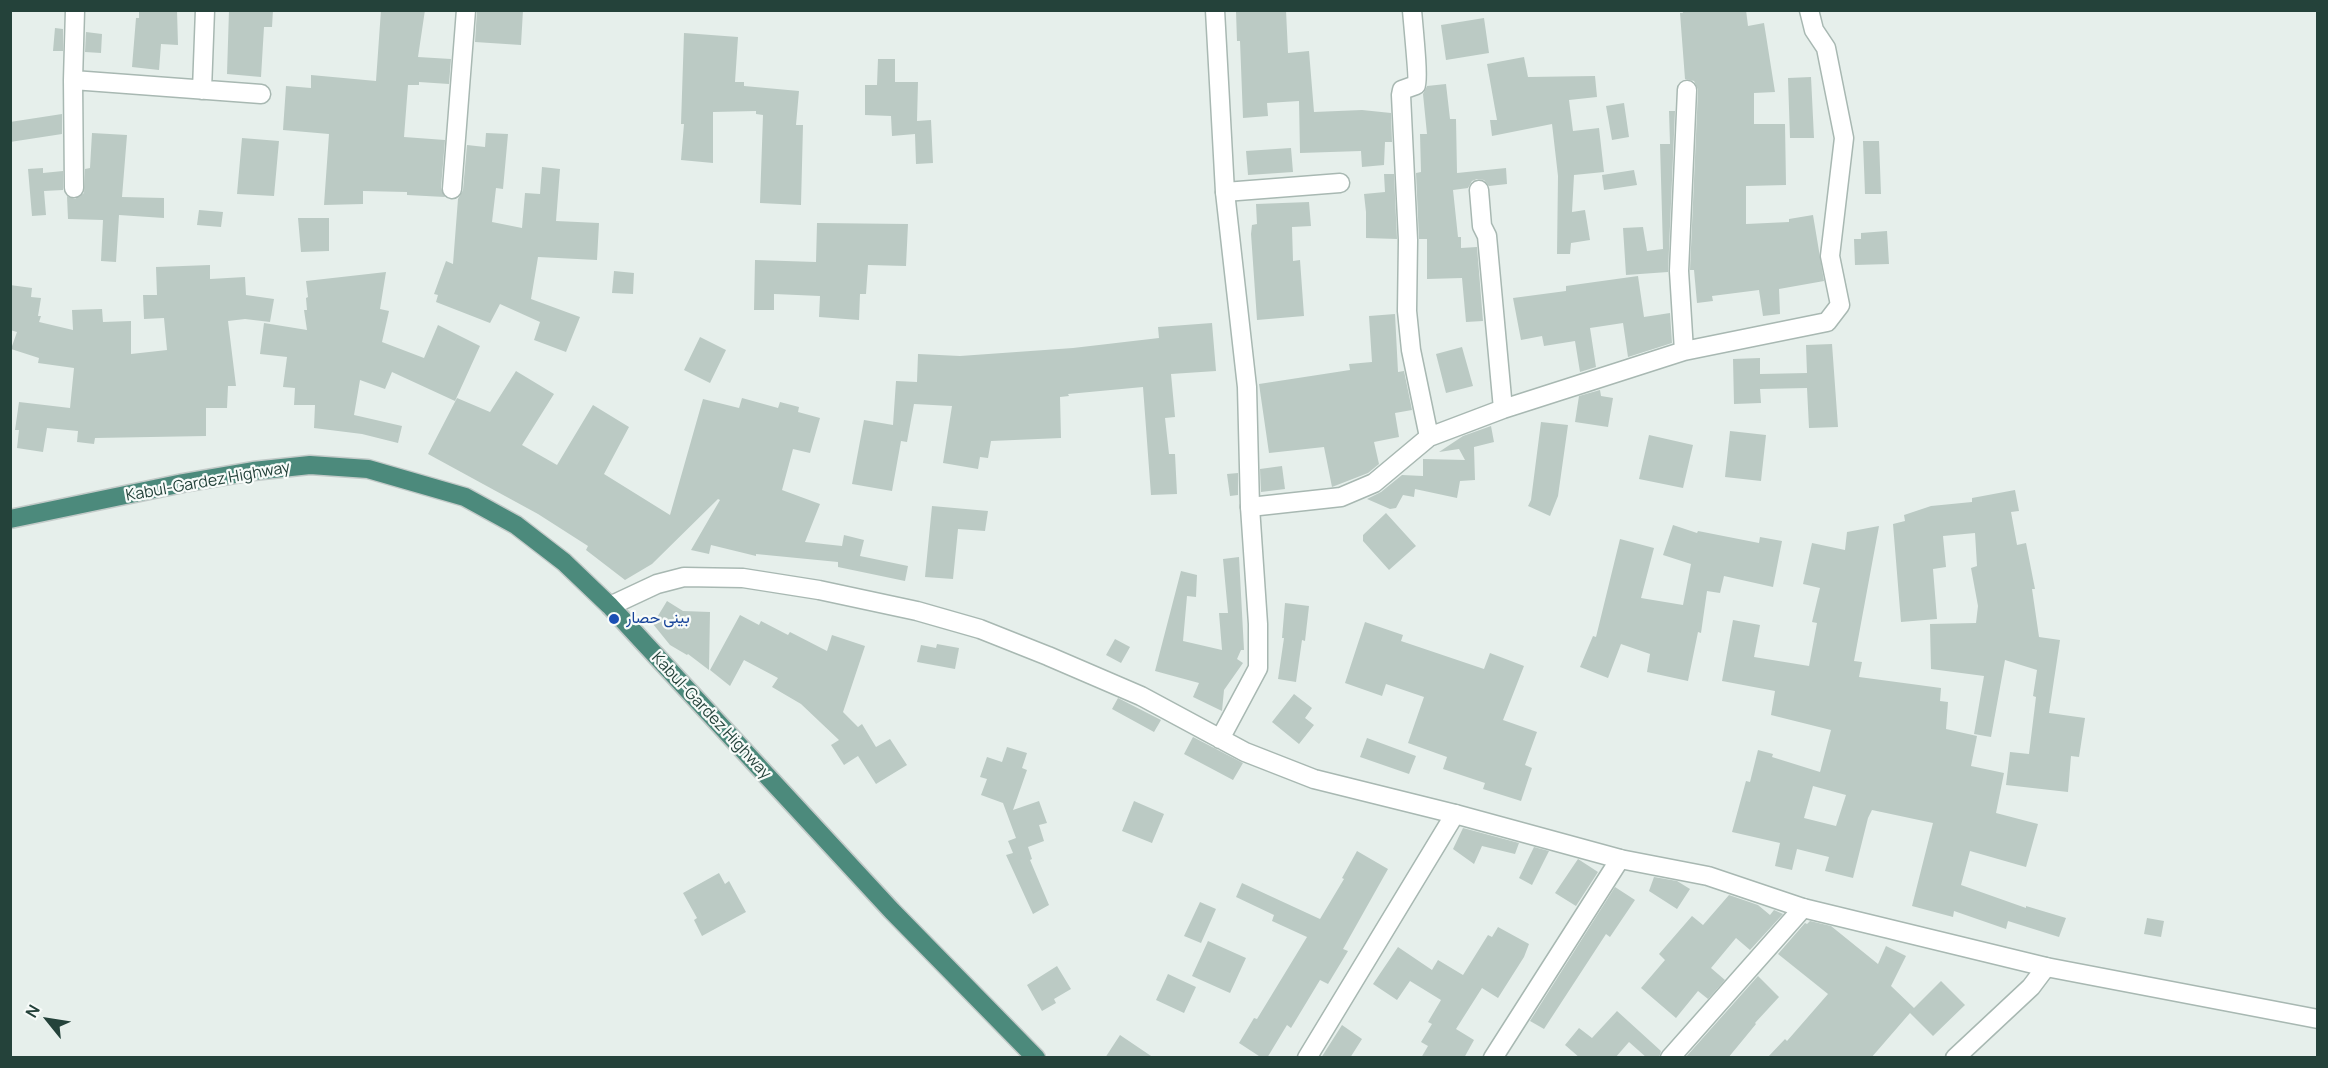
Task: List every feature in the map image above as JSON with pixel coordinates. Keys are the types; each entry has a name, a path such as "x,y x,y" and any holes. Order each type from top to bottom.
{"highway":[{"name":"Kabul-Gardez Highway","path":"10,519 183,483 253,471 310,465 368,469 465,497 516,525 564,562 610,606 892,911 1036,1058"}],"street":[{"path":"74,188 75,10"},
{"path":"202,90 205,10"},
{"path":"452,189 466,10"},
{"path":"1215,10 1226,192 1247,387 1250,507 1258,624 1258,668 1220,739"},
{"path":"1412,10 1415,65 1419,78 1416,86 1402,90 1401,95 1408,240 1407,311 1411,350 1429,437"},
{"path":"1250,507 1341,497 1374,483 1429,437 1503,409 1684,351 1827,322 1840,305 1830,256 1844,138 1826,48 1814,30 1809,10"},
{"path":"73,80 261,94"},
{"path":"1684,351 1680,271 1687,90"},
{"path":"1226,192 1340,183"},
{"path":"1479,190 1482,226 1487,236 1503,409"},
{"path":"610,606 657,584 684,577 743,578 819,590 917,611 980,629 1141,696 1245,752 1314,779 1455,814 1620,859 1708,876 1803,908 2046,967 2318,1019"},
{"path":"1307,1058 1455,814"},
{"path":"1493,1058 1620,859"},
{"path":"1671,1058 1803,908"},
{"path":"1955,1058 2031,987 2046,967"}],"building":[{"path":"139,10 177,10 178,45 161,44 159,70 132,67 136,18 139,18"},
{"path":"229,10 273,10 272,27 264,27 261,77 227,74"},
{"path":"381,10 425,10 418,57 451,59 449,84 419,82 419,85 408,85 404,137 445,140 441,188 445,197 407,195 407,192 363,191 363,204 324,205 329,134 283,130 286,86 311,88 311,75 376,81"},
{"path":"477,10 523,10 521,45 475,42"},
{"path":"1286,10 1288,53 1309,51 1314,112 1362,110 1391,113 1392,142 1385,142 1384,165 1362,167 1361,151 1300,153 1299,101 1267,103 1268,116 1243,118 1240,41 1237,41 1236,11"},
{"path":"1682,10 1746,10 1748,26 1764,23 1775,92 1754,93 1754,124 1785,124 1786,185 1746,186 1746,224 1789,222 1789,219 1813,215 1824,281 1779,289 1780,314 1763,316 1759,290 1712,296 1713,301 1697,303 1694,270 1690,270 1698,90 1694,81 1685,79 1680,13 1683,13"},
{"path":"1484,18 1489,53 1446,60 1441,25"},
{"path":"55,28 63,29 63,51 53,51"},
{"path":"86,32 102,34 101,53 85,52"},
{"path":"684,33 738,37 735,82 744,82 744,86 799,91 796,125 803,125 801,205 760,203 763,115 756,114 756,111 713,112 713,163 681,160 684,124 681,124"},
{"path":"1524,57 1528,77 1595,76 1597,97 1569,100 1573,131 1599,128 1604,172 1574,175 1572,212 1585,210 1590,240 1571,243 1570,254 1557,254 1558,176 1552,124 1492,136 1490,120 1497,120 1487,64"},
{"path":"878,59 895,59 895,82 918,82 917,121 931,120 933,163 916,164 915,134 892,136 891,116 865,115 865,85 877,85"},
{"path":"1811,77 1814,138 1790,138 1788,78"},
{"path":"1446,84 1450,119 1456,119 1457,173 1506,168 1507,184 1489,186 1484,180 1477,179 1472,181 1468,188 1453,190 1461,248 1477,247 1483,321 1466,322 1462,278 1427,279 1427,239 1419,239 1416,173 1421,172 1420,134 1427,134 1423,94 1427,86"},
{"path":"1624,103 1629,137 1612,140 1606,106"},
{"path":"1669,111 1675,111 1668,272 1626,275 1623,228 1643,227 1647,251 1663,249 1660,144 1670,144"},
{"path":"62,114 62,134 10,142 10,122"},
{"path":"92,133 127,135 122,197 164,198 164,218 119,215 116,262 101,261 103,220 68,219 67,196 75,199 84,193 85,169 90,168"},
{"path":"486,133 508,134 503,189 496,188 492,222 522,228 525,193 540,194 542,167 560,169 556,221 599,223 597,260 538,257 531,299 580,317 566,352 534,340 540,322 500,304 490,323 436,302 438,295 434,294 446,261 453,264 458,199 463,190 467,145 485,147"},
{"path":"242,138 279,141 274,196 237,194"},
{"path":"1863,141 1879,141 1881,194 1865,194"},
{"path":"1291,148 1293,172 1248,175 1246,151"},
{"path":"43,168 43,173 63,171 63,190 44,191 46,215 32,216 28,169"},
{"path":"1634,170 1637,185 1604,190 1602,175"},
{"path":"1384,174 1394,174 1397,239 1366,238 1364,194 1385,192"},
{"path":"1309,202 1311,226 1292,227 1293,261 1300,260 1304,316 1257,320 1251,234 1252,225 1257,224 1256,204"},
{"path":"199,210 223,212 221,227 197,225"},
{"path":"298,218 329,218 329,251 301,252"},
{"path":"817,223 908,224 906,266 868,265 866,294 860,294 859,320 819,317 820,296 774,294 774,310 754,310 755,260 816,262"},
{"path":"1887,231 1889,264 1855,265 1854,239 1861,239 1861,233"},
{"path":"210,265 210,279 245,277 246,295 274,299 270,322 245,319 228,321 236,386 228,386 227,408 206,408 206,436 95,438 94,444 77,442 78,431 47,428 43,452 17,448 19,430 15,430 19,402 70,408 74,368 38,363 39,358 11,349 17,332 10,330 10,285 32,288 31,297 41,298 39,322 73,330 72,310 102,309 103,322 131,321 131,354 167,350 164,318 144,319 143,295 157,295 156,267"},
{"path":"614,271 634,273 633,294 612,293"},
{"path":"386,272 380,309 389,311 382,342 424,358 438,325 480,346 455,401 392,372 385,389 360,380 354,415 402,426 398,443 362,434 314,428 315,405 294,405 295,388 283,387 287,357 260,354 264,323 307,330 304,310 307,310 306,298 308,297 306,281"},
{"path":"1638,276 1644,317 1670,313 1672,343 1628,357 1623,323 1590,328 1596,367 1580,372 1575,341 1544,346 1542,336 1521,340 1513,298 1566,291 1566,286"},
{"path":"1395,314 1398,372 1404,371 1412,410 1395,413 1399,437 1374,442 1379,464 1368,473 1332,487 1324,447 1269,453 1259,384 1350,370 1349,364 1372,362 1369,316"},
{"path":"1212,323 1216,371 1171,374 1175,417 1165,418 1169,454 1175,454 1177,494 1151,495 1143,387 1068,394 1069,396 1060,397 1061,438 991,441 988,458 980,457 978,469 943,463 952,406 914,404 907,442 901,441 892,491 852,484 864,420 893,425 896,381 917,382 918,354 960,356 1073,348 1159,338 1158,327"},
{"path":"700,337 726,350 710,383 684,370"},
{"path":"1832,344 1838,427 1809,428 1807,388 1760,389 1761,403 1734,404 1733,359 1760,358 1760,374 1807,373 1806,345"},
{"path":"1462,347 1473,386 1446,393 1436,354"},
{"path":"516,371 554,394 522,445 557,465 593,405 629,427 604,474 670,515 703,399 739,408 742,398 778,408 780,402 799,407 798,412 820,418 810,453 793,449 782,490 820,504 805,542 842,546 844,535 864,540 860,556 908,566 905,581 838,567 838,562 756,554 756,556 711,545 709,554 691,550 720,500 718,499 652,564 625,580 586,550 588,546 538,514 428,454 457,398 490,412"},
{"path":"1600,390 1601,396 1613,398 1608,427 1575,422 1579,396"},
{"path":"1541,422 1568,425 1558,496 1550,516 1528,506 1531,500"},
{"path":"1491,426 1494,442 1474,447 1475,480 1460,481 1457,498 1415,489 1414,497 1403,495 1396,508 1390,509 1367,499 1381,492 1402,475 1423,476 1423,459 1465,460 1459,449 1439,452 1463,436"},
{"path":"1730,431 1766,435 1761,481 1725,477"},
{"path":"1649,435 1693,445 1683,488 1639,479"},
{"path":"1282,466 1285,489 1261,492 1260,469"},
{"path":"1238,473 1238,495 1230,496 1227,474"},
{"path":"2015,490 2019,511 2011,512 2017,545 2026,543 2035,589 2032,589 2039,637 2060,640 2049,713 2085,718 2079,757 2071,756 2068,792 2006,785 2010,752 2029,754 2037,670 2005,660 1991,737 1974,734 1984,676 1931,669 1930,624 1976,623 1978,606 1971,568 1977,566 1975,533 1943,536 1946,567 1933,569 1937,619 1901,622 1893,524 1905,521 1904,515 1931,506 1972,502 1972,498"},
{"path":"932,506 988,511 985,531 958,529 953,579 925,577"},
{"path":"1386,513 1416,546 1389,570 1363,541 1363,535"},
{"path":"1673,525 1697,533 1698,531 1759,543 1760,537 1782,541 1773,587 1724,576 1720,593 1707,591 1701,633 1698,632 1688,681 1647,672 1650,654 1621,644 1608,678 1580,667 1593,636 1596,637 1620,539 1654,548 1641,598 1683,605 1691,564 1663,555"},
{"path":"1879,526 1854,661 1862,662 1859,677 1941,688 1940,701 1948,702 1946,729 1977,736 1971,766 2004,773 1996,813 2038,824 2026,867 1970,851 1961,885 2026,908 2026,906 2066,918 2059,937 2008,921 2006,929 1954,911 1953,917 1912,906 1933,823 1872,810 1853,878 1825,871 1829,857 1797,849 1792,870 1775,866 1780,843 1732,832 1746,781 1750,782 1758,750 1773,754 1772,757 1820,772 1831,730 1771,715 1775,691 1722,681 1733,620 1760,625 1754,657 1809,666 1817,623 1812,622 1820,588 1803,584 1812,543 1845,550 1847,532","holes":["1813,786 1846,795 1836,826 1804,818"]},
{"path":"1239,557 1244,650 1241,650 1237,659 1243,663 1224,690 1222,711 1193,697 1199,683 1155,671 1181,571 1197,575 1196,597 1187,596 1183,641 1222,650 1219,613 1228,613 1223,559"},
{"path":"667,601 683,611 710,612 709,670 688,654 670,645 653,624"},
{"path":"1285,603 1309,606 1305,641 1302,640 1296,682 1278,679 1284,638 1282,638"},
{"path":"740,615 759,625 761,621 788,635 790,632 827,651 832,635 865,646 843,712 858,727 862,724 876,747 890,739 907,765 876,784 858,756 844,765 831,745 839,740 801,704 772,687 778,678 744,660 730,686 710,670"},
{"path":"1365,622 1403,635 1401,641 1484,669 1490,653 1524,666 1503,720 1537,732 1525,765 1532,768 1521,801 1483,789 1485,783 1443,769 1447,757 1408,743 1424,697 1386,684 1382,696 1345,683"},
{"path":"1115,639 1130,647 1121,663 1106,655"},
{"path":"937,644 959,648 955,669 917,662 921,645 936,648"},
{"path":"1294,694 1312,708 1305,718 1314,725 1299,744 1272,722"},
{"path":"1118,698 1161,720 1154,732 1112,709"},
{"path":"1193,737 1243,763 1233,780 1184,754"},
{"path":"1367,738 1416,756 1409,774 1360,757"},
{"path":"1007,747 1027,753 1022,768 1027,770 1013,810 1039,801 1047,823 1039,825 1044,841 1028,847 1032,859 1030,860 1049,905 1033,914 1006,855 1013,853 1008,841 1016,838 1003,803 981,795 987,779 980,777 987,757 1002,762"},
{"path":"1134,801 1164,814 1152,843 1122,831"},
{"path":"1463,828 1519,843 1515,854 1482,846 1474,864 1453,849"},
{"path":"1534,847 1549,851 1532,885 1519,878"},
{"path":"1357,851 1388,869 1343,949 1348,951 1328,984 1320,980 1291,1028 1287,1025 1267,1058 1262,1058 1239,1043 1254,1018 1257,1019 1307,937 1272,921 1274,915 1236,897 1242,883 1320,919 1344,879 1342,878"},
{"path":"1578,859 1598,872 1576,906 1555,893"},
{"path":"719,873 725,884 729,881 746,912 702,936 694,920 697,918 683,893"},
{"path":"1654,877 1677,881 1690,889 1677,909 1649,891"},
{"path":"1615,887 1635,900 1610,937 1606,934 1544,1029 1530,1021"},
{"path":"1729,895 1758,905 1770,915 1774,910 1783,914 1750,950 1736,938 1711,968 1725,980 1708,999 1698,991 1676,1018 1641,988 1665,960 1659,954 1692,916 1703,925"},
{"path":"1200,902 1216,909 1201,943 1184,936"},
{"path":"2147,918 2164,921 2161,937 2144,934"},
{"path":"1810,921 1831,926 1878,964 1886,946 1906,956 1891,986 1914,1008 1941,981 1965,1005 1933,1036 1910,1013 1871,1058 1767,1058 1785,1039 1787,1041 1828,994 1778,954 1805,923"},
{"path":"1498,927 1529,944 1524,957 1498,998 1482,988 1456,1029 1474,1040 1464,1058 1421,1058 1428,1046 1421,1042 1432,1024 1428,1022 1441,1000 1410,981 1397,1000 1373,984 1398,947 1432,970 1438,960 1463,975 1488,935 1492,937"},
{"path":"1208,941 1246,958 1230,993 1192,976"},
{"path":"1057,966 1071,989 1054,999 1056,1003 1042,1011 1027,985"},
{"path":"1168,974 1196,987 1184,1013 1156,1000"},
{"path":"1758,976 1779,997 1728,1058 1685,1058"},
{"path":"1617,1011 1661,1051 1659,1058 1647,1058 1629,1042 1615,1058 1580,1058 1565,1045 1579,1028 1592,1038"},
{"path":"1342,1025 1362,1039 1350,1058 1321,1058"},
{"path":"1120,1035 1154,1058 1105,1058"}],"place":[{"name":"بینی حصار","path":"614,619"}]}
